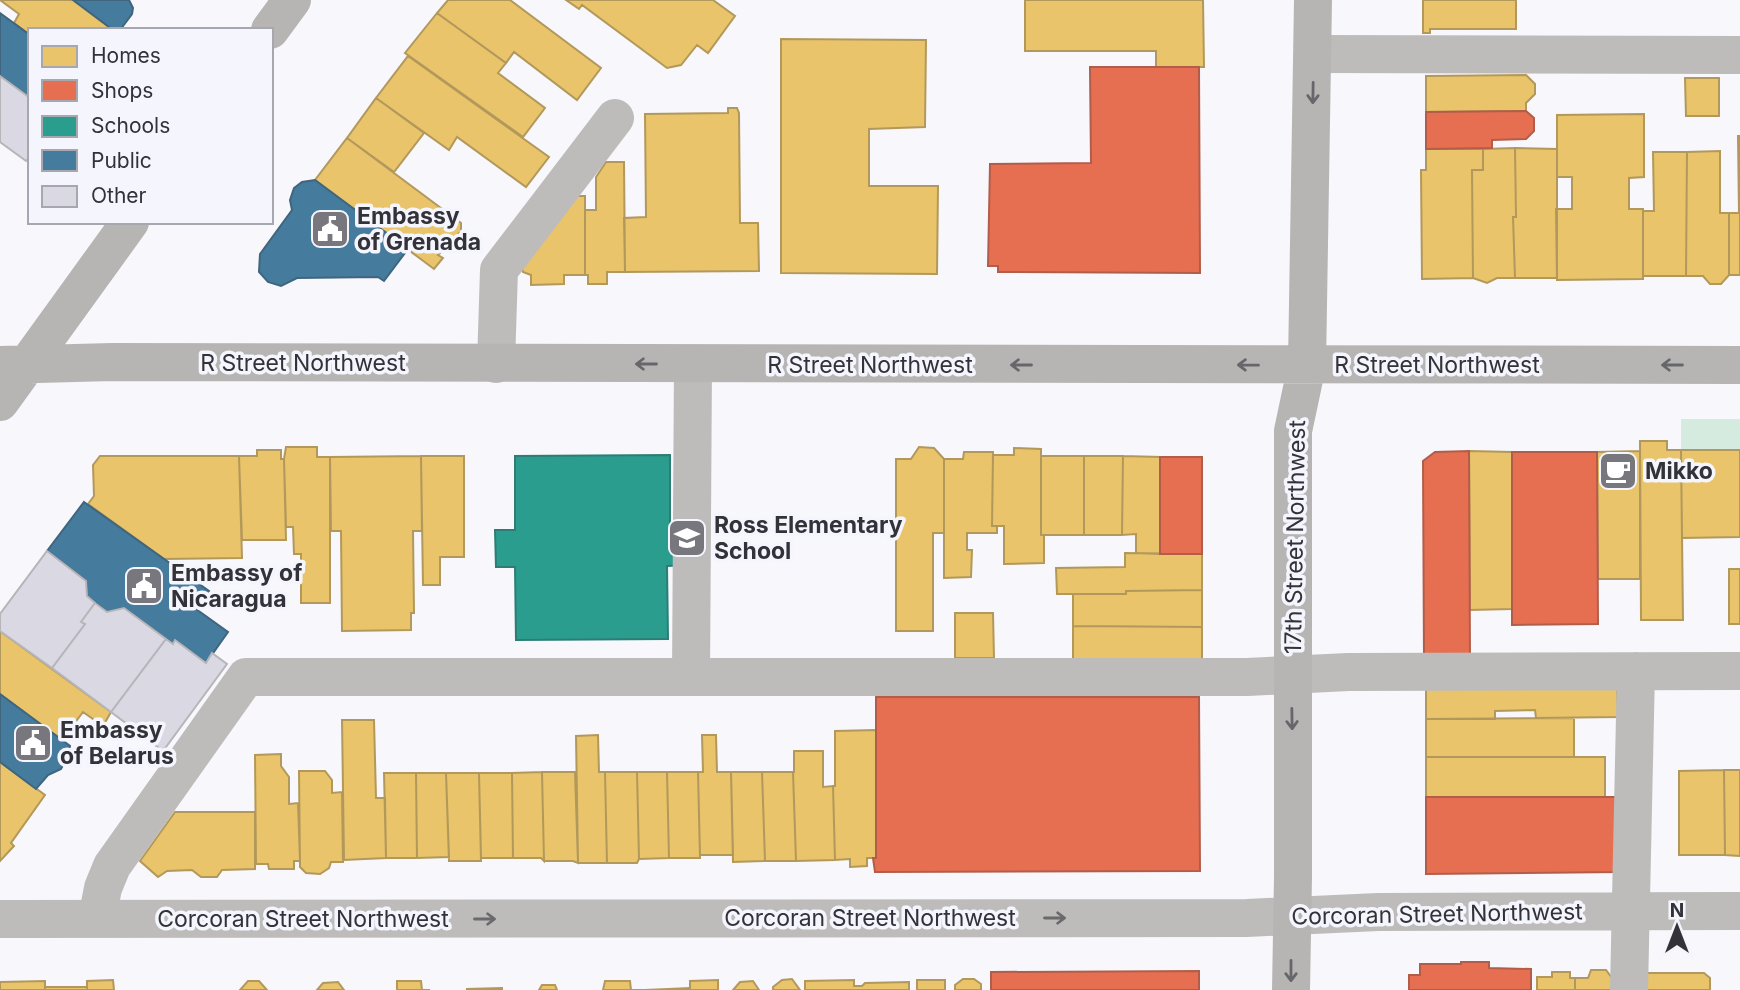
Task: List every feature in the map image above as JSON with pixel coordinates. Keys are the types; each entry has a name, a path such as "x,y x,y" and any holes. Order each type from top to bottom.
{"main road":[{"path":"271,28 292,0"},
{"name":"17th Street Northwest","path":"1291,990 1293,431 1307,365 1313,0"},
{"path":"0,402 13,365 128,224"},
{"name":"R Street Northwest","path":"13,365 112,362 1740,365"}],"street":[{"path":"1313,54 1740,55"},
{"path":"496,364 499,270 615,118"},
{"path":"691,677 693,364"},
{"path":"1629,990 1636,671"},
{"path":"97,919 103,888 112,866 246,677 1291,676 1349,672 1740,671"},
{"name":"Corcoran Street Northwest","path":"0,919 1291,916 1378,912 1740,911"}],"green space":[{"path":"1681,419 1740,419 1740,450 1681,450"}],"building: Homes":[{"path":"0,0 73,0 110,28 28,28 28,34 14,23 19,14"},
{"path":"448,0 510,0 601,68 577,100 514,52 506,63 437,13"},
{"path":"566,0 713,0 735,16 708,53 697,45 681,65 667,68 582,5 579,9"},
{"path":"1025,0 1203,0 1204,67 1156,67 1156,51 1025,51"},
{"path":"1423,0 1516,0 1516,29 1430,29 1430,33 1423,33"},
{"path":"437,13 506,63 498,73 545,108 523,137 405,53"},
{"path":"781,39 926,40 925,127 869,129 869,186 938,186 937,274 781,273"},
{"path":"408,56 549,157 526,187 457,137 449,150 376,98"},
{"path":"1526,75 1535,84 1535,94 1526,103 1526,111 1426,112 1426,76"},
{"path":"1685,78 1719,78 1719,116 1686,116"},
{"path":"376,98 424,133 394,172 347,138"},
{"path":"728,108 737,108 739,113 740,223 758,223 759,271 625,272 624,218 646,217 645,114 728,113"},
{"path":"1644,114 1644,177 1629,178 1629,209 1643,209 1643,279 1557,280 1556,209 1572,209 1572,177 1557,177 1557,115"},
{"path":"1738,136 1740,275 1729,275 1729,213 1739,213"},
{"path":"347,138 461,223 461,231 438,255 443,258 434,269 315,180"},
{"path":"1515,148 1515,278 1497,278 1487,283 1473,278 1472,170 1483,170 1483,149"},
{"path":"1515,148 1557,149 1557,278 1515,278"},
{"path":"1426,149 1483,149 1483,170 1472,170 1473,278 1422,279 1421,170 1426,170"},
{"path":"1720,151 1720,213 1729,213 1729,275 1721,284 1710,284 1703,276 1686,276 1687,152"},
{"path":"1653,152 1687,152 1686,276 1643,276 1643,211 1654,211"},
{"path":"606,162 624,162 625,272 607,272 607,284 588,284 588,275 585,275 585,210 596,210 596,177"},
{"path":"569,196 585,196 585,275 564,275 564,284 531,285 531,275 523,272 520,263"},
{"path":"1640,441 1667,441 1667,450 1681,450 1683,620 1641,620"},
{"path":"286,447 317,447 317,457 330,457 330,603 301,603 301,554 294,554 293,527 286,527"},
{"path":"919,447 934,448 944,459 944,533 933,533 933,631 896,631 896,459 911,459"},
{"path":"1014,448 1041,449 1041,535 1044,535 1044,563 1004,564 1004,526 992,526 993,455 1014,455"},
{"path":"257,450 281,450 281,459 284,459 286,540 242,540 239,456 257,456"},
{"path":"1681,450 1740,450 1740,537 1682,538"},
{"path":"1469,451 1512,452 1512,609 1470,610"},
{"path":"1640,451 1640,579 1598,579 1597,452"},
{"path":"964,452 993,452 992,526 997,526 997,533 967,533 967,550 972,550 971,577 944,578 944,459 963,459"},
{"path":"100,456 239,456 242,558 164,559 88,504 94,496 93,465"},
{"path":"421,456 422,531 413,531 414,613 411,613 411,630 342,631 341,531 331,531 330,457"},
{"path":"421,456 464,456 464,557 440,557 440,585 423,585"},
{"path":"1041,456 1084,456 1084,535 1041,535"},
{"path":"1084,456 1123,456 1122,535 1084,535"},
{"path":"1123,456 1160,457 1160,554 1136,553 1136,534 1122,535"},
{"path":"1125,553 1202,554 1202,590 1057,594 1056,568 1125,567"},
{"path":"1729,569 1740,569 1740,624 1729,624"},
{"path":"1202,590 1202,627 1073,626 1073,594"},
{"path":"955,613 993,613 994,658 955,658"},
{"path":"1073,626 1202,627 1202,667 1073,667"},
{"path":"0,631 111,712 103,726 83,712 62,740 0,694"},
{"path":"1617,681 1618,717 1536,718 1535,710 1495,711 1495,719 1426,719 1426,682"},
{"path":"1574,718 1574,757 1426,757 1426,719"},
{"path":"342,720 374,720 376,798 385,798 386,858 344,860"},
{"path":"876,730 876,858 867,858 867,866 850,867 850,859 835,860 835,731"},
{"path":"598,735 599,772 605,772 607,863 578,863 576,736"},
{"path":"702,735 716,735 717,772 731,772 733,855 700,855 698,772 703,772"},
{"path":"794,751 823,751 823,787 833,786 835,860 796,861"},
{"path":"281,754 281,766 289,777 289,804 298,803 300,861 294,861 294,869 269,869 268,864 256,864 255,755"},
{"path":"1426,757 1605,757 1605,797 1426,797"},
{"path":"0,762 45,795 11,843 14,846 0,861"},
{"path":"1724,770 1740,770 1740,856 1725,855"},
{"path":"1724,770 1725,855 1679,855 1679,771"},
{"path":"299,771 325,771 332,780 332,793 342,792 343,862 331,862 329,868 320,874 306,873 300,867"},
{"path":"542,772 544,861 541,858 513,858 512,773"},
{"path":"542,772 575,772 578,863 544,861"},
{"path":"605,772 637,772 637,863 607,863"},
{"path":"637,772 667,772 669,858 639,859"},
{"path":"667,772 698,772 700,858 669,858"},
{"path":"731,772 762,772 765,861 733,862"},
{"path":"762,772 793,772 796,861 765,861"},
{"path":"384,773 416,773 417,858 386,858"},
{"path":"416,773 446,773 449,857 417,858"},
{"path":"446,773 479,773 481,861 449,861"},
{"path":"479,773 512,773 513,858 481,858"},
{"path":"175,812 255,812 255,869 222,870 217,877 201,877 192,870 167,871 158,877 140,861"},
{"path":"1591,970 1606,970 1612,978 1612,990 1575,990 1575,978 1588,978"},
{"path":"1552,972 1570,972 1570,978 1575,978 1575,990 1537,990 1537,977 1552,977"},
{"path":"1638,973 1704,973 1710,978 1710,990 1638,990"},
{"path":"792,979 800,990 773,990 782,980"},
{"path":"963,979 974,979 981,984 981,990 955,990 955,985"},
{"path":"113,980 114,990 87,990 87,981"},
{"path":"718,980 718,990 690,990 690,981"},
{"path":"854,980 854,986 862,986 865,983 909,982 909,990 805,990 805,981"},
{"path":"917,980 945,980 945,990 917,990"},
{"path":"45,981 45,990 0,990 0,982"},
{"path":"248,981 259,981 267,990 240,990"},
{"path":"397,981 421,981 422,990 397,990"},
{"path":"605,981 630,981 631,990 603,990"},
{"path":"753,981 759,990 733,990 740,982"},
{"path":"338,982 344,990 317,990 323,983"},
{"path":"542,985 555,985 557,990 539,990"},
{"path":"45,987 87,987 87,990 45,990"},
{"path":"690,988 690,990 645,990"},
{"path":"467,989 502,990 467,990"}],"building: Shops":[{"path":"1090,67 1199,67 1200,273 998,272 998,266 988,266 990,164 1091,163"},
{"path":"1526,111 1534,118 1534,131 1526,139 1492,140 1492,148 1426,149 1426,112"},
{"path":"1469,451 1470,659 1424,659 1423,461 1435,452"},
{"path":"1512,452 1597,452 1598,624 1512,625"},
{"path":"1160,457 1202,457 1202,554 1160,554"},
{"path":"876,697 1199,697 1200,871 875,872"},
{"path":"1426,797 1620,797 1619,872 1426,874"},
{"path":"1489,962 1489,968 1531,969 1531,990 1409,990 1409,975 1420,975 1420,964"},
{"path":"1199,971 1199,990 991,990 991,972"}],"building: Schools":[{"path":"670,455 670,530 688,529 688,565 667,566 668,639 516,640 515,567 496,567 495,530 515,530 515,456"}],"building: Public":[{"path":"73,0 129,0 133,8 132,14 122,28 110,28"},
{"path":"0,13 28,34 28,97 0,76"},
{"name":"Embassy of Grenada","path":"315,180 408,249 384,281 378,277 297,278 281,286 268,282 259,272 260,254 292,210 290,200 294,188 302,182"},
{"name":"Embassy of Nicaragua","path":"84,502 209,591 196,609 228,632 206,663 175,640 173,644 124,608 107,612 87,596 86,581 47,551"},
{"name":"Embassy of Belarus","path":"0,694 70,746 61,769 48,775 36,789 0,762"}],"building: Other":[{"path":"0,76 28,97 28,158 26,161 0,142"},
{"path":"47,551 86,581 87,596 95,603 81,622 85,624 52,668 0,631 0,614"},
{"path":"95,603 107,612 124,608 166,639 111,712 52,668 85,624 81,622"},
{"path":"166,639 173,644 175,640 206,663 212,653 227,664 163,751 111,712"}],"place":[{"name":"Embassy of Grenada","path":"330,229"},
{"name":"Mikko","path":"1618,471"},
{"name":"Ross Elementary School","path":"687,538"},
{"name":"Embassy of Nicaragua","path":"144,586"},
{"name":"Embassy of Belarus","path":"33,743"}]}
